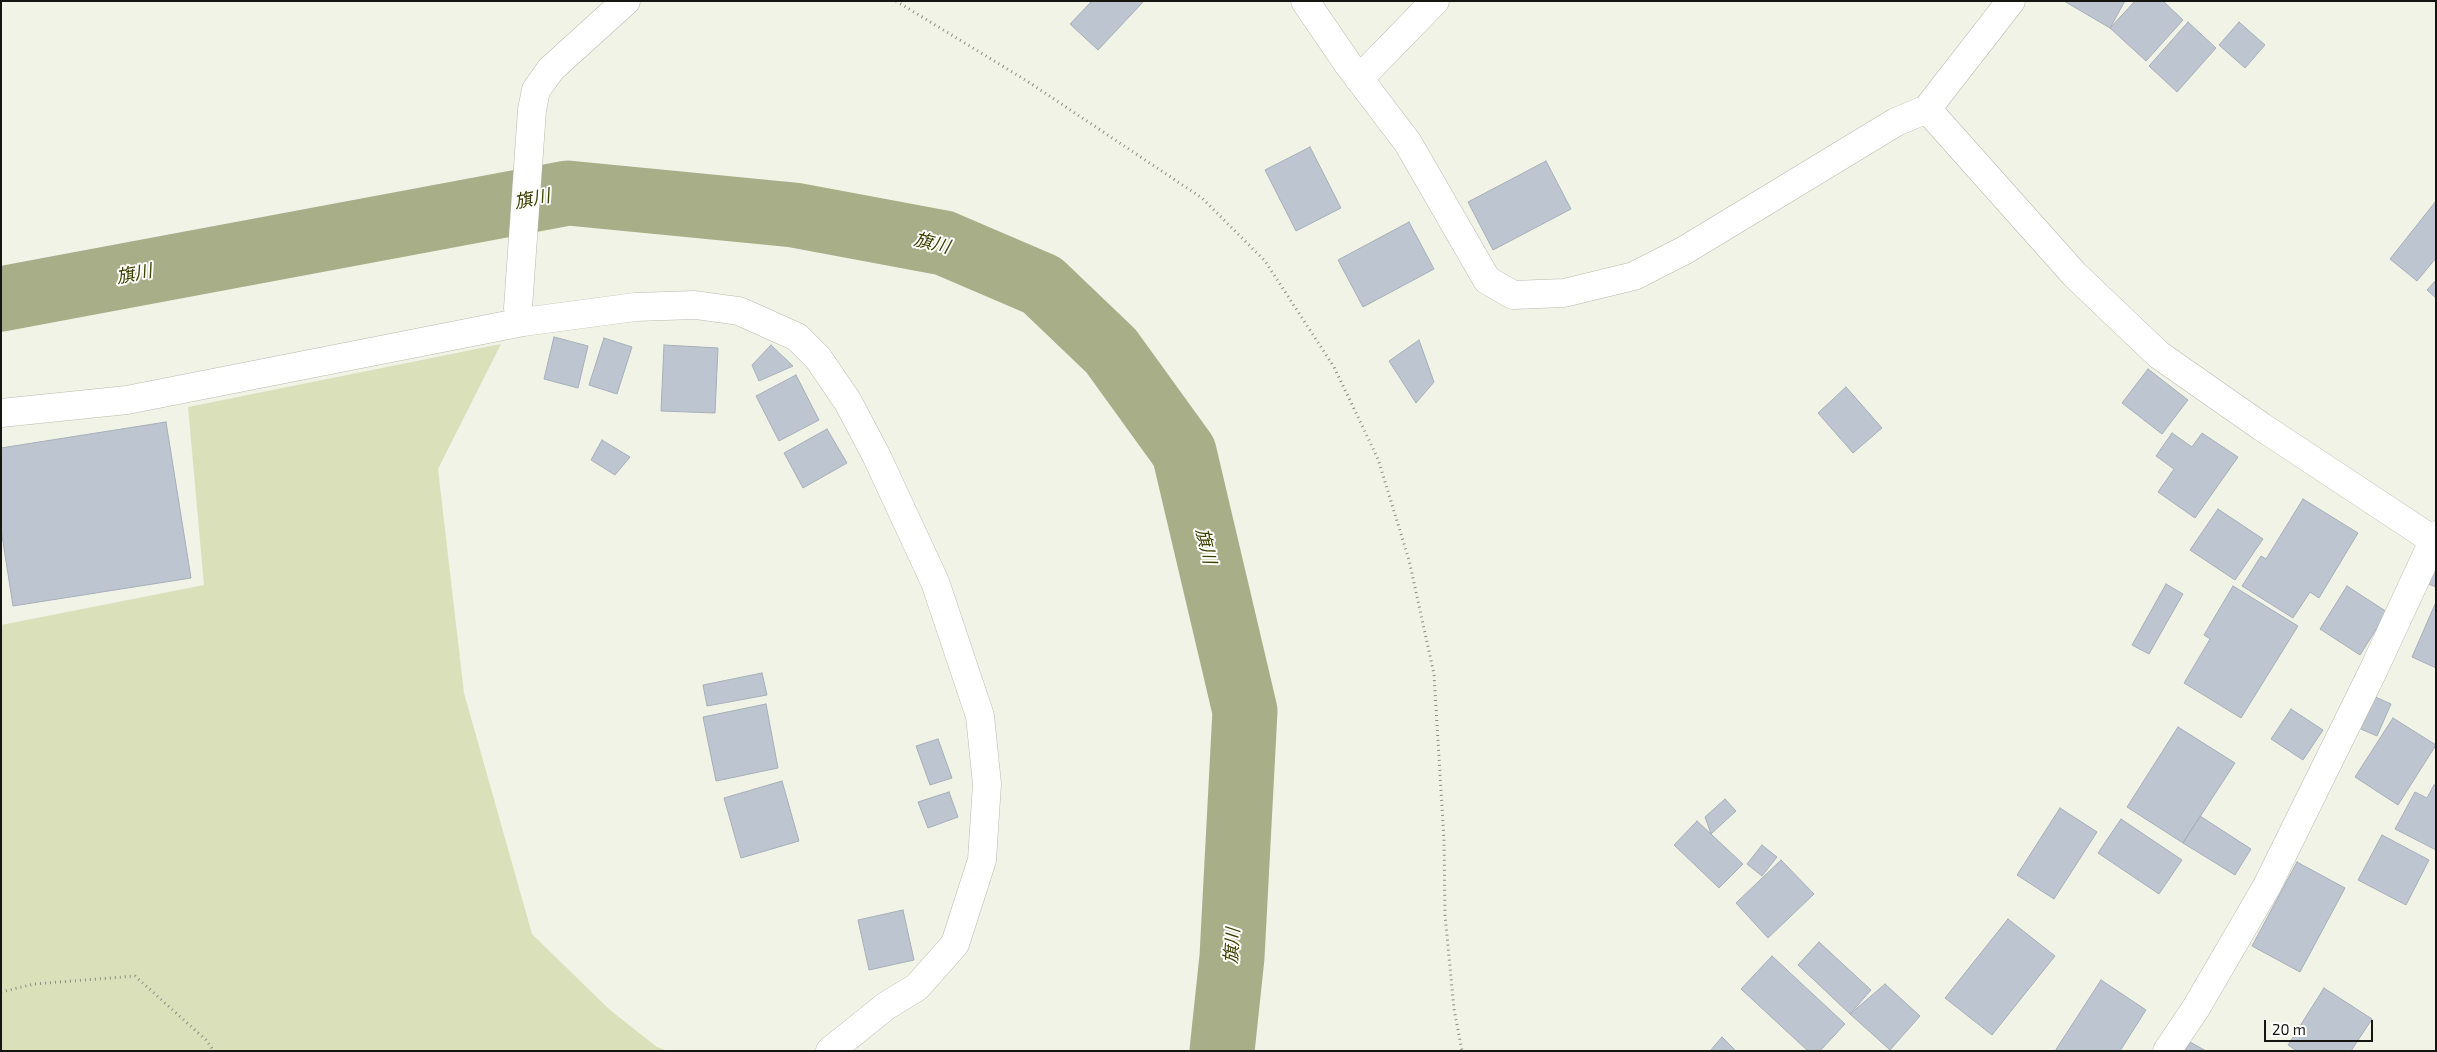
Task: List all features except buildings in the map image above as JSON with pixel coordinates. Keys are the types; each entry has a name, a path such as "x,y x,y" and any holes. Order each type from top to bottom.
{"street":[{"path":"521,315 532,110 536,90 551,69 626,1"},
{"path":"1305,1 1408,143 1486,280 1513,295 1564,293 1634,276 1685,250 1896,122 1927,109 2011,1"},
{"path":"1359,78 1434,1"},
{"path":"1927,109 2075,275 2159,355 2262,427 2434,537 2373,671 2267,886 2196,1008 2167,1051"},
{"path":"1,413 127,400 521,315 695,305 740,311 797,337 818,358 848,402 876,455 935,582 980,716 987,784 982,860 955,944 917,987 886,1006 830,1051"}],"path":[{"path":"896,1 1028,81 1202,198 1264,261 1334,367 1378,459 1409,560 1434,674 1444,840 1445,916 1454,1010 1462,1051"},
{"path":"1,992 34,984 135,976 206,1040 214,1051"}],"green space":[{"path":"501,344 438,469 464,693 532,934 610,1010 657,1047 668,1051 1,1051 1,625 204,585 188,407"}],"waterway":[{"name":"旗川","path":"1,299 568,193 794,215 944,243 1042,285 1111,351 1184,452 1245,711 1232,957 1222,1051"}]}
